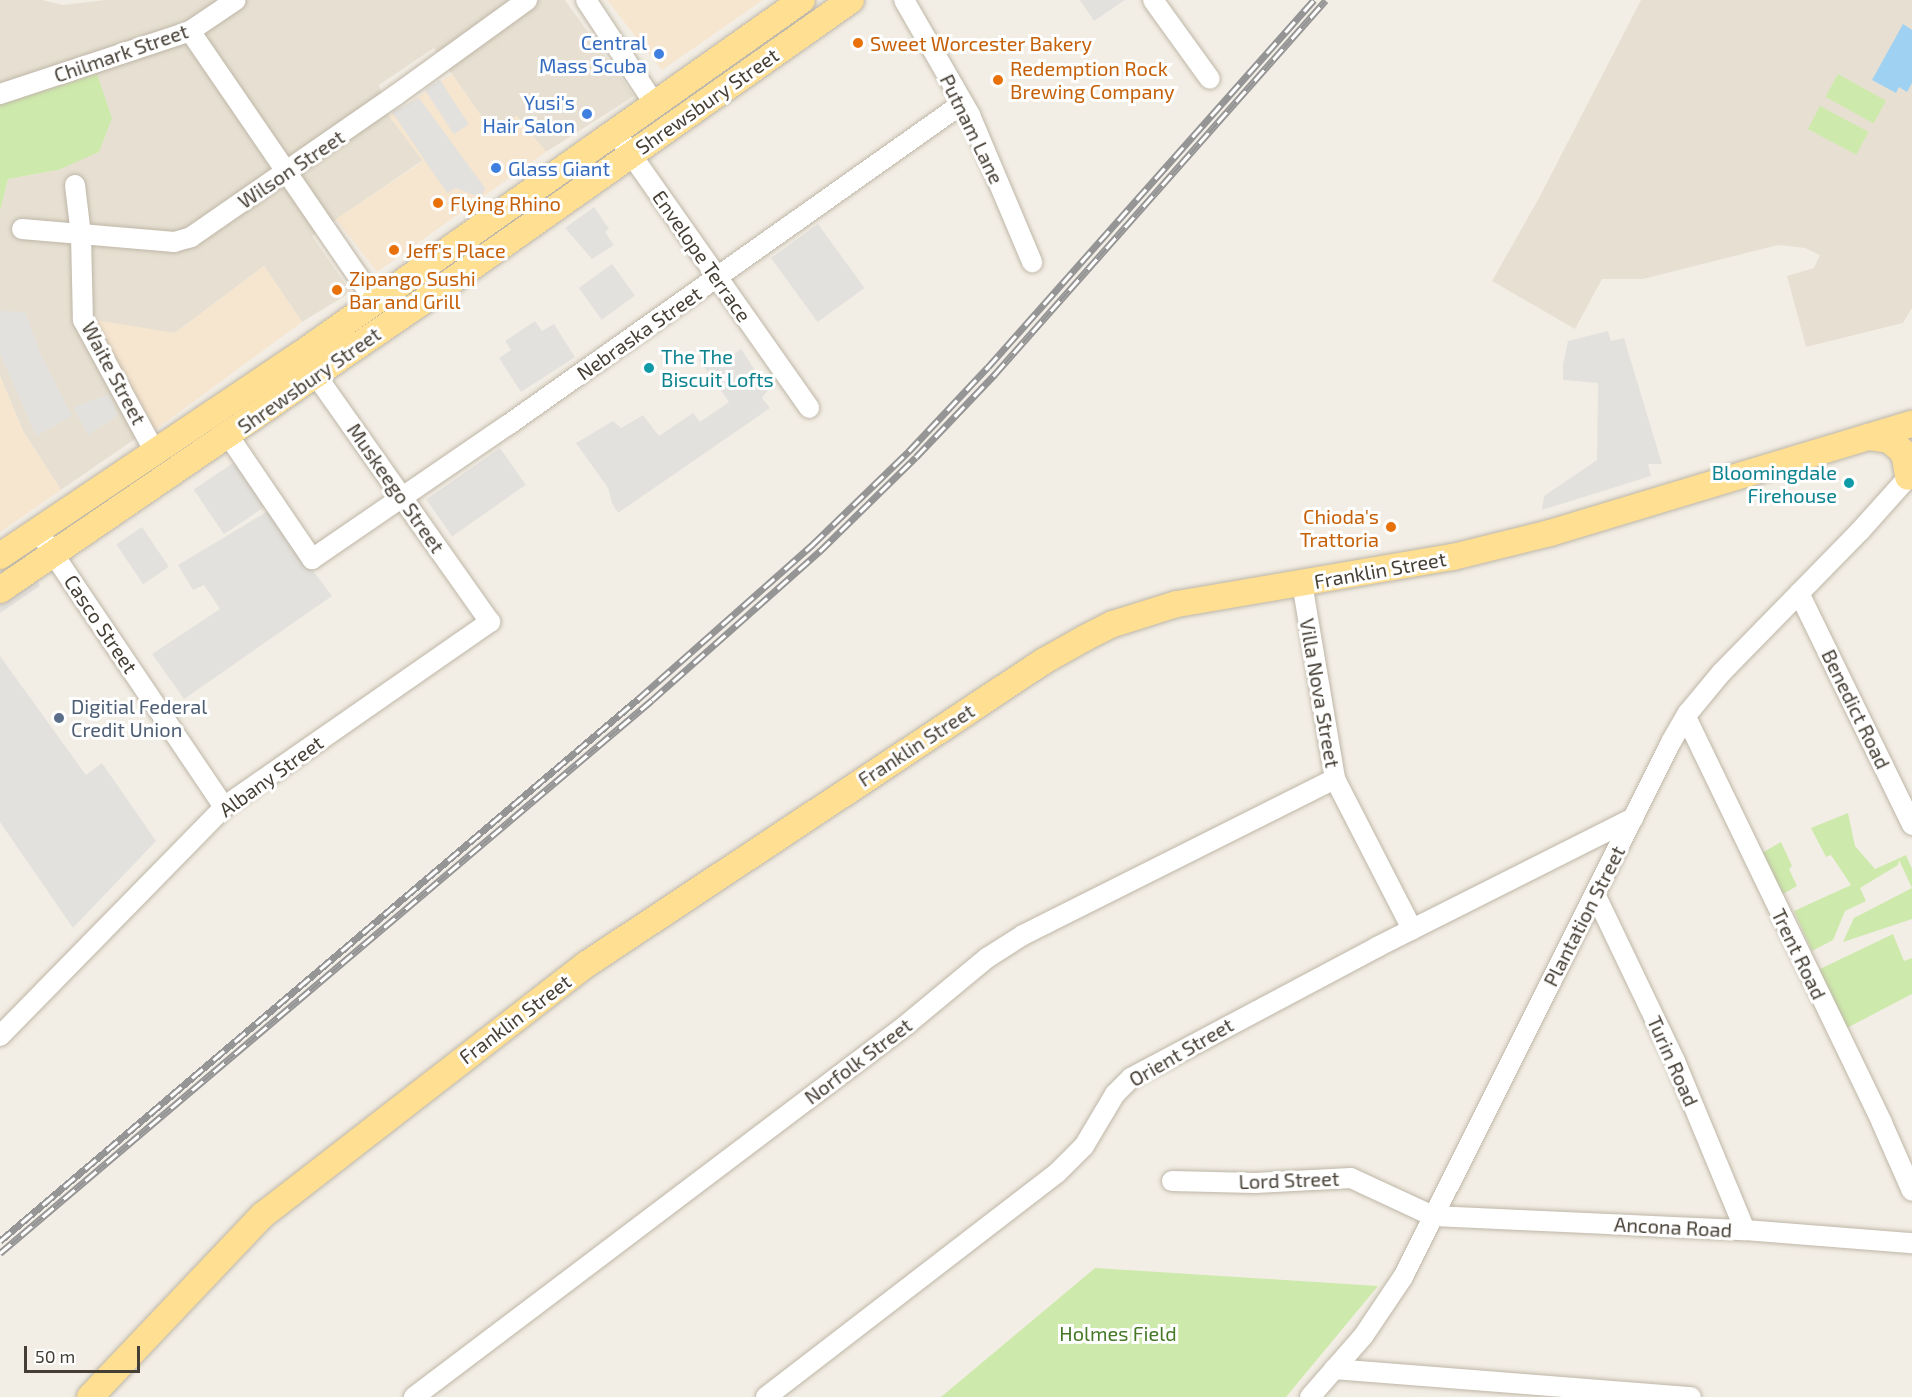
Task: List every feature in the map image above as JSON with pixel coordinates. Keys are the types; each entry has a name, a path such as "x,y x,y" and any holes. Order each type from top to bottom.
{"main road":[{"name":"Shrewsbury Street","path":"0,556 301,354 802,0"},
{"name":"Shrewsbury Street","path":"0,590 316,375 851,0"},
{"name":"Franklin Street","path":"90,1397 263,1215 587,964 1034,668 1090,635 1119,622 1177,604 1453,557 1559,531 1912,424"},
{"path":"1868,437 1889,440 1901,450 1910,475"}],"street":[{"name":"Chilmark Street","path":"0,94 190,31 236,0"},
{"name":"Wilson Street","path":"22,229 174,242 191,237 527,0"},
{"path":"586,0 654,103"},
{"name":"Putnam Lane","path":"904,0 963,104 1032,262"},
{"path":"1153,0 1210,79"},
{"path":"190,31 375,301"},
{"name":"Nebraska Street","path":"228,435 312,559 963,104"},
{"name":"Envelope Terrace","path":"616,133 809,408"},
{"name":"Waite Street","path":"75,185 81,235 83,320 155,452"},
{"name":"Muskeego Street","path":"301,354 490,622"},
{"name":"Plantation Street","path":"1310,1397 1364,1335 1394,1293 1686,717 1722,672 1910,475"},
{"name":"Casco Street","path":"38,530 224,807"},
{"name":"Villa Nova Street","path":"1302,583 1335,779 1412,929"},
{"name":"Benedict Road","path":"1799,593 1912,825"},
{"name":"Albany Street","path":"0,1036 224,807 490,622"},
{"name":"Trent Road","path":"1686,717 1882,1123 1912,1191"},
{"name":"Norfolk Street","path":"414,1397 906,1025 987,958 1023,935 1335,779"},
{"name":"Orient Street","path":"766,1397 1057,1173 1084,1146 1115,1094 1131,1078 1412,929 1633,818"},
{"name":"Turin Road","path":"1595,894 1675,1061 1745,1230"},
{"name":"Lord Street","path":"1172,1181 1255,1183 1351,1178 1433,1216"},
{"name":"Ancona Road","path":"1433,1216 1745,1230 1912,1243"},
{"path":"1334,1369 1542,1391 1691,1397"}],"shaded area":[{"path":"0,0 42,0 63,5 105,0 565,0 634,96 546,152 517,116 490,129 434,48 379,85 389,116 423,160 312,236 351,292 302,322 264,266 175,333 75,319 141,435 61,490 23,431 0,376 0,211 8,179 58,170 96,75 0,105"},
{"path":"607,0 763,0 662,70"},
{"path":"1080,0 1125,0 1094,21"},
{"path":"1641,0 1912,0 1912,308 1903,323 1806,347 1787,276 1814,268 1820,255 1805,248 1778,245 1643,279 1602,279 1575,329 1492,281 1539,198"},
{"path":"452,74 490,129 517,116 546,152 377,272 336,219 423,161 389,116"},
{"path":"440,80 469,124 454,134 425,90"},
{"path":"419,98 485,188 481,198 456,188 447,193 392,112"},
{"path":"594,207 609,229 605,232 614,245 592,259 565,228"},
{"path":"818,224 864,288 818,322 771,258"},
{"path":"612,264 635,296 602,320 579,288"},
{"path":"264,266 302,322 155,430 95,320 175,333"},
{"path":"0,311 25,312 41,355 72,416 36,436 0,353"},
{"path":"535,321 542,331 554,324 575,357 521,392 499,358 511,350 505,341"},
{"path":"1608,331 1611,341 1624,338 1662,464 1648,464 1651,476 1542,510 1544,496 1597,460 1598,383 1563,380 1563,364 1568,341"},
{"path":"741,349 768,390 762,398 770,408 618,513 612,503 608,488 576,443 613,421 621,428 643,415 659,436 693,413 700,422 729,402 699,360 709,354 731,356"},
{"path":"0,376 23,431 61,490 0,532"},
{"path":"110,394 118,415 88,435 73,407"},
{"path":"500,448 526,485 452,536 426,500"},
{"path":"236,461 266,506 224,534 194,490"},
{"path":"268,511 332,596 184,699 152,654 220,609 204,585 193,590 178,565"},
{"path":"142,527 169,567 143,584 116,544"},
{"path":"36,579 40,586 0,613 0,603"},
{"path":"0,656 86,775 102,763 156,841 73,928 0,822"}],"green space":[{"path":"97,74 112,118 99,152 58,170 8,179 0,211 0,105"},
{"path":"1838,74 1886,101 1873,123 1825,97"},
{"path":"1820,106 1869,132 1856,155 1808,129"},
{"path":"1848,813 1855,846 1875,869 1906,855 1912,869 1912,888 1899,860 1898,865 1860,888 1866,901 1845,911 1833,940 1812,951 1794,911 1851,885 1831,855 1826,857 1811,828"},
{"path":"1781,842 1792,866 1789,869 1797,886 1781,895 1762,853"},
{"path":"1912,888 1912,919 1843,942 1854,918"},
{"path":"1893,934 1904,961 1912,958 1912,994 1845,1029 1818,970"},
{"name":"Holmes Field","path":"1095,1268 1378,1286 1286,1397 941,1397"}],"water":[{"path":"1903,24 1912,30 1912,83 1907,92 1899,87 1896,93 1872,80"}],"railway":[{"path":"0,1241 638,699 813,544 909,451 988,367 1314,0"},
{"path":"0,1253 652,700 820,551 916,457 995,374 1326,0"}],"place":[{"name":"Sweet Worcester Bakery","path":"858,43"},
{"name":"Central Mass Scuba","path":"659,54"},
{"name":"Redemption Rock Brewing Company","path":"998,80"},
{"name":"Yusi's Hair Salon","path":"587,114"},
{"name":"Glass Giant","path":"496,168"},
{"name":"Flying Rhino","path":"438,203"},
{"name":"Jeff's Place","path":"394,250"},
{"name":"Zipango Sushi Bar and Grill","path":"337,290"},
{"name":"The The Biscuit Lofts","path":"649,368"},
{"name":"Bloomingdale Firehouse","path":"1849,483"},
{"name":"Chioda's Trattoria","path":"1391,527"},
{"name":"Digitial Federal Credit Union","path":"59,718"}]}
